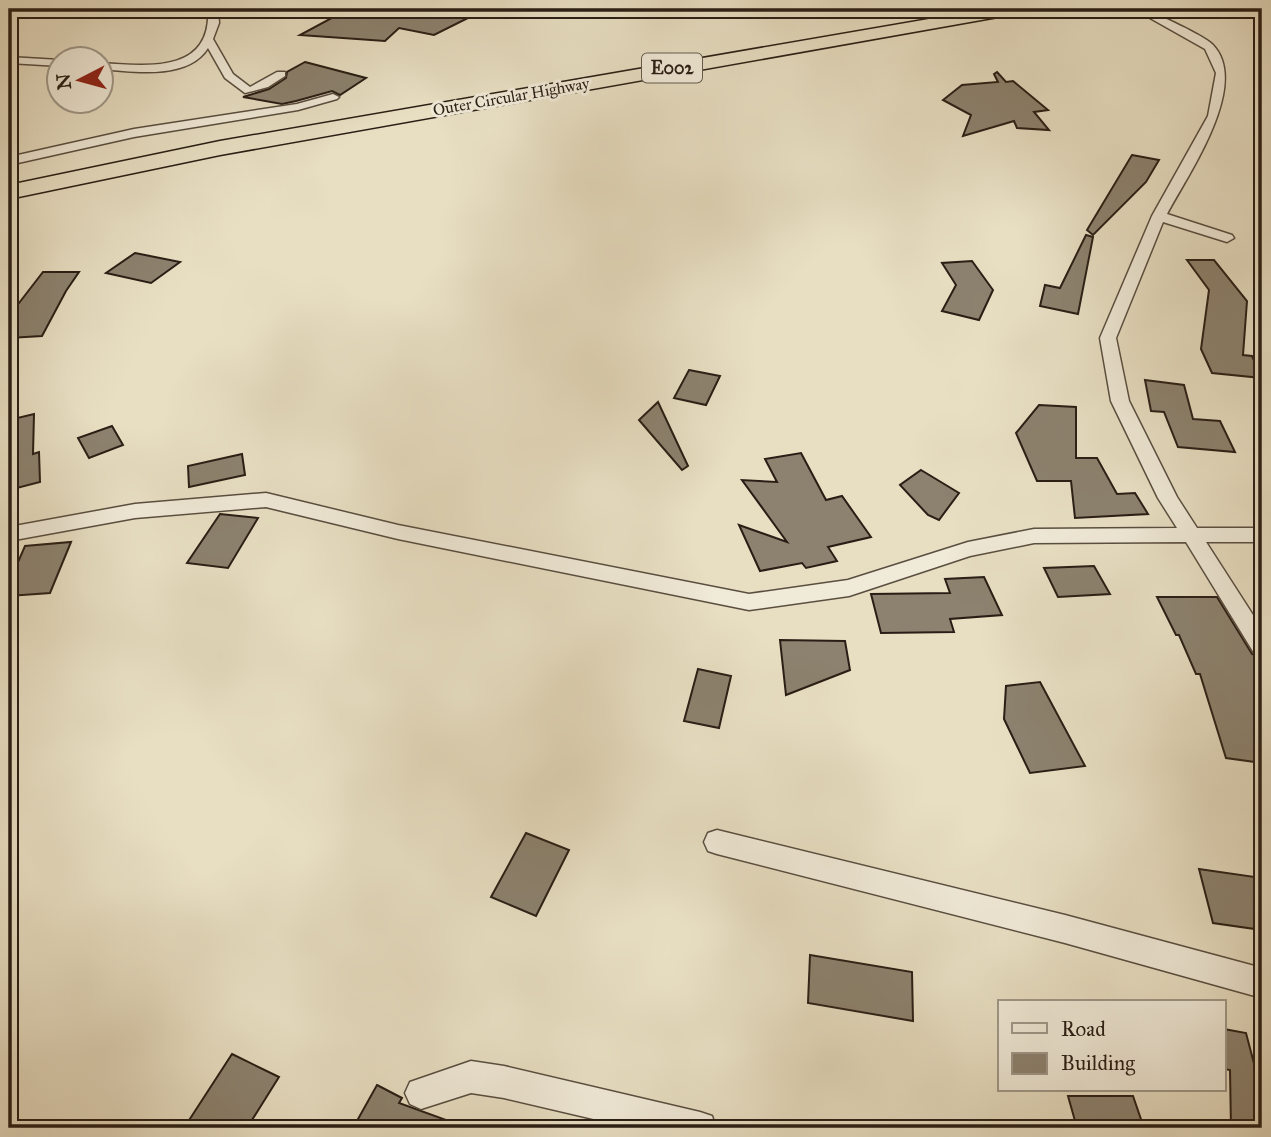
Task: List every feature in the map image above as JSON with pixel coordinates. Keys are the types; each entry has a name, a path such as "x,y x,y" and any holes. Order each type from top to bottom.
{"highway":[{"name":"Outer Circular Highway","path":"9,192 326,123 960,9"},
{"name":"Outer Circular Highway","path":"9,178 195,139 326,123 1015,9"}],"street":[{"path":"116,67 142,69 177,66 205,48 214,23 213,9"},
{"path":"1139,9 1209,47 1221,73 1214,116 1159,216 1108,338 1120,401 1168,498 1194,534 1262,647"},
{"path":"208,39 229,76 249,91 281,74"},
{"path":"9,60 46,62"},
{"path":"9,161 134,133 298,107 333,97"},
{"path":"1159,216 1227,238"},
{"path":"9,534 135,511 266,500 398,532 749,602 849,588 968,549 1034,536 1262,535"},
{"path":"717,842 1053,926 1262,983"},
{"path":"421,1093 471,1077 700,1128"}],"building":[{"path":"421,9 435,9 468,18 434,35 399,28 385,41 300,35 339,14 349,15 354,10 409,13"},
{"path":"305,62 366,78 340,95 332,91 282,104 243,97 269,89 286,78 287,72"},
{"path":"997,72 1006,82 1013,81 1048,110 1034,112 1049,130 1017,128 1014,121 963,136 971,115 943,100 962,85 998,82 994,74"},
{"path":"1132,155 1159,160 1146,182 1093,235 1087,230"},
{"path":"1086,235 1093,237 1078,314 1040,306 1045,285 1060,288"},
{"path":"135,253 180,262 151,283 106,273"},
{"path":"1187,260 1214,260 1247,301 1243,355 1252,356 1262,378 1212,373 1201,349 1209,290"},
{"path":"972,261 993,290 979,320 942,311 956,285 942,263"},
{"path":"43,272 79,272 42,336 9,338 9,316"},
{"path":"689,370 720,376 706,405 674,398"},
{"path":"1145,380 1184,385 1193,419 1220,421 1235,452 1178,447 1164,412 1151,411"},
{"path":"658,402 688,466 682,470 639,420"},
{"path":"1039,405 1076,407 1076,458 1097,458 1117,494 1135,493 1148,514 1075,518 1071,481 1037,481 1016,433"},
{"path":"34,414 33,454 39,452 40,482 9,490 9,420"},
{"path":"112,426 123,445 89,458 78,438"},
{"path":"801,453 826,500 842,496 871,537 828,547 837,561 806,568 802,563 760,571 739,525 787,542 742,480 777,482 765,459"},
{"path":"242,454 245,475 189,487 188,466"},
{"path":"921,470 959,493 939,520 928,515 900,485"},
{"path":"220,514 258,518 228,568 187,563"},
{"path":"71,542 50,593 9,596 9,583 25,546"},
{"path":"1094,566 1110,594 1058,597 1044,568"},
{"path":"984,577 1002,615 950,619 954,632 881,633 871,594 950,593 945,579"},
{"path":"1157,597 1217,597 1252,654 1262,658 1262,763 1226,758 1200,674 1196,674 1179,635 1176,635"},
{"path":"780,640 845,641 850,670 786,695"},
{"path":"698,669 731,676 719,728 684,721"},
{"path":"1040,682 1085,766 1030,773 1004,719 1006,686"},
{"path":"526,833 569,850 536,916 491,897"},
{"path":"1199,869 1262,878 1262,930 1213,923"},
{"path":"810,955 912,972 913,1021 808,1003"},
{"path":"1226,1029 1246,1033 1262,1094 1262,1128 1231,1128 1230,1070 1226,1069"},
{"path":"232,1054 279,1077 247,1128 184,1128"},
{"path":"377,1085 402,1098 399,1103 460,1125 459,1128 353,1128"},
{"path":"1068,1096 1133,1096 1144,1128 1077,1128"}]}
